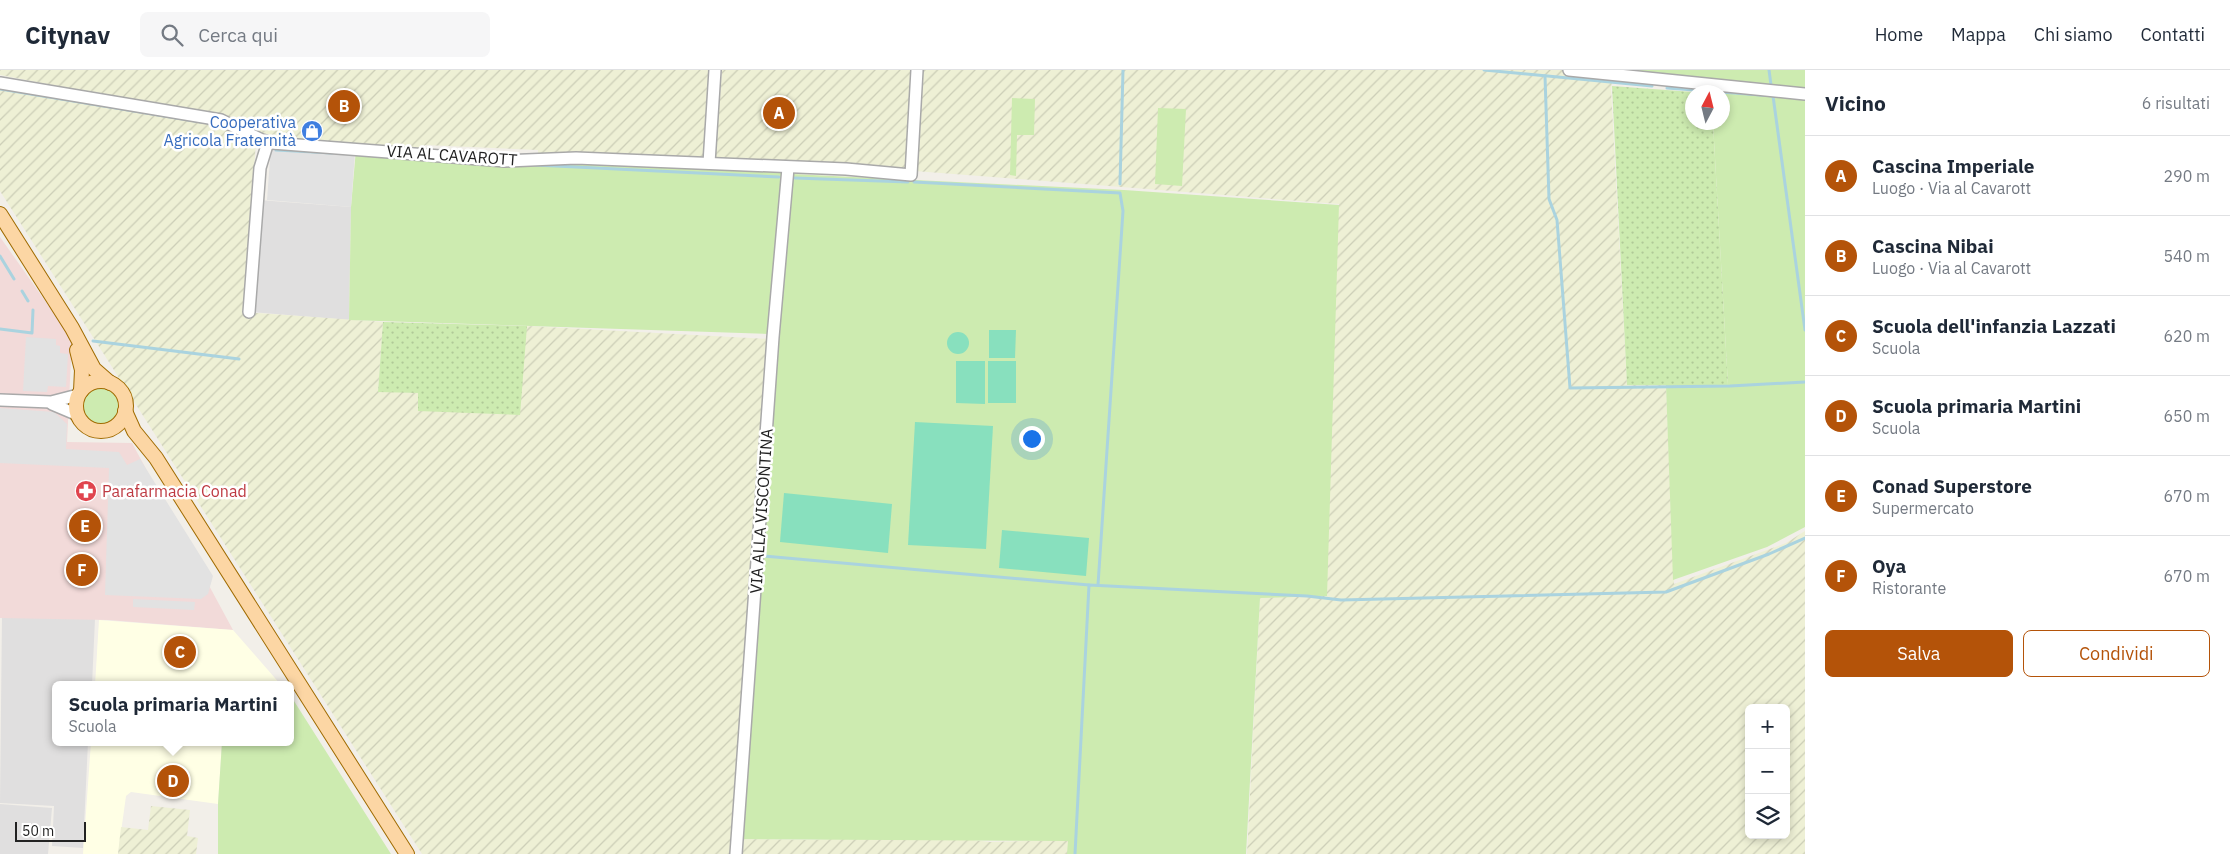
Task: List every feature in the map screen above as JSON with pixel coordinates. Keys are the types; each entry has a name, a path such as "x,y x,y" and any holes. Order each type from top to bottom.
{"main road":[{"path":"0,214 72,328 94,370 118,388 124,395 125,411 134,431 156,458 407,854"},
{"path":"72,328 82,366 76,406 78,415 88,427 126,436 156,458"},
{"path":"79,393 93,382 110,383"},
{"path":"106,430 119,423 125,411"}],"street":[{"path":"709,163 715,70"},
{"name":"VIA AL CAVAROTT","path":"0,83 220,120 268,142 505,161 576,158 709,163 911,175 917,70"},
{"path":"1569,70 1805,94"},
{"path":"248,312 260,168 268,142"},
{"name":"VIA ALLA VISCONTINA","path":"736,854 772,347 788,168"},
{"path":"38,402 61,400 79,393"},
{"path":"0,400 38,402 61,406 78,415"}],"shaded area":[{"path":"0,70 710,70 703,157 578,152 538,154 538,150 425,145 425,151 268,141 243,129 244,119 160,106 0,75"},
{"path":"722,70 911,70 906,168 715,159"},
{"path":"920,70 1570,70 1613,72 1611,90 1627,385 1666,385 1674,584 1786,543 1805,531 1805,854 1247,854 1260,598 1327,595 1327,357 1339,204 915,171"},
{"path":"0,86 220,123 256,140 245,312 383,322 378,391 419,393 418,411 527,326 770,339 731,854 422,854 0,191"},
{"path":"271,146 355,152 351,207 267,200"},
{"path":"259,200 351,207 349,320 251,312"},
{"path":"0,237 72,339 67,442 132,443 233,630 108,620 0,618"},
{"path":"26,337 56,339 56,345 60,346 60,353 68,354 66,387 48,386 47,392 23,391"},
{"path":"0,408 54,412 67,424 66,449 119,452 127,465 140,459 213,576 208,594 201,599 105,595 109,468 0,463"},
{"path":"133,599 195,602 194,610 133,607"},
{"path":"2,614 95,619 92,681 52,681 52,746 88,746 83,848 52,846 54,806 0,803"},
{"path":"99,620 233,630 278,681 95,681"},
{"path":"91,746 222,746 218,804 131,792 126,796 118,854 83,854"},
{"path":"0,804 52,808 48,854 0,854"},
{"path":"151,806 190,810 187,836 198,838 196,854 118,854 121,827 148,830"},
{"path":"897,836 948,837 990,842 1069,840 1068,854 737,854 738,839 812,840"}],"green space":[{"path":"1586,70 1805,70 1805,527 1767,547 1673,580 1666,385 1728,385 1713,130 1730,130 1730,85 1690,85"},
{"path":"1612,86 1685,91 1685,130 1713,130 1728,385 1627,385"},
{"path":"1012,98 1035,99 1034,135 1017,135 1016,176 1010,175"},
{"path":"1158,108 1186,109 1182,186 1155,184"},
{"path":"356,149 616,161 783,173 769,334 349,320 351,207"},
{"path":"792,174 1124,190 1339,205 1327,596 1260,598 1246,854 1067,854 1068,841 739,839"},
{"path":"383,322 527,326 520,415 418,411 418,393 378,392"},
{"path":"989,330 1016,330 1015,358 989,358"},
{"path":"958,332 966,335 969,343 966,351 958,354 950,351 947,343 950,335"},
{"path":"956,361 985,361 985,404 956,403"},
{"path":"988,361 1016,361 1016,403 988,403"},
{"path":"101,388 114,393 119,406 114,419 101,424 88,419 83,406 88,393"},
{"path":"915,422 993,426 986,549 908,545"},
{"path":"784,493 892,504 888,553 780,542"},
{"path":"1002,530 1089,538 1086,576 999,568"},
{"path":"294,701 391,854 218,854 218,804 222,746 294,746"}],"waterway":[{"path":"1120,184 1123,70"},
{"path":"1484,70 1652,86"},
{"path":"1769,70 1771,85"},
{"path":"1545,76 1549,199 1557,220 1570,388 1730,386 1805,382"},
{"path":"1667,88 1774,96"},
{"path":"0,89 201,122"},
{"path":"1773,96 1805,330"},
{"path":"242,136 258,146"},
{"path":"276,150 332,153"},
{"path":"535,165 779,177"},
{"path":"795,178 908,182"},
{"path":"914,182 1120,193 1123,211 1098,585"},
{"path":"0,256 14,279"},
{"path":"22,291 28,301"},
{"path":"0,329 32,333 33,310"},
{"path":"93,341 239,359"},
{"path":"1075,854 1089,585 1307,596 1341,600 1666,592 1769,554 1805,538"},
{"path":"764,556 1089,585"}],"place":[{"name":"Cascina Nibai","path":"344,106"},
{"name":"Cascina Imperiale","path":"779,113"},
{"name":"Cooperativa Agricola Fraternità","path":"312,131"},
{"name":"Parafarmacia Conad","path":"86,491"},
{"name":"Conad Superstore","path":"85,526"},
{"name":"Oya","path":"82,570"},
{"name":"Scuola dell'infanzia Lazzati","path":"180,652"},
{"name":"Scuola primaria Martini","path":"173,781"}]}
